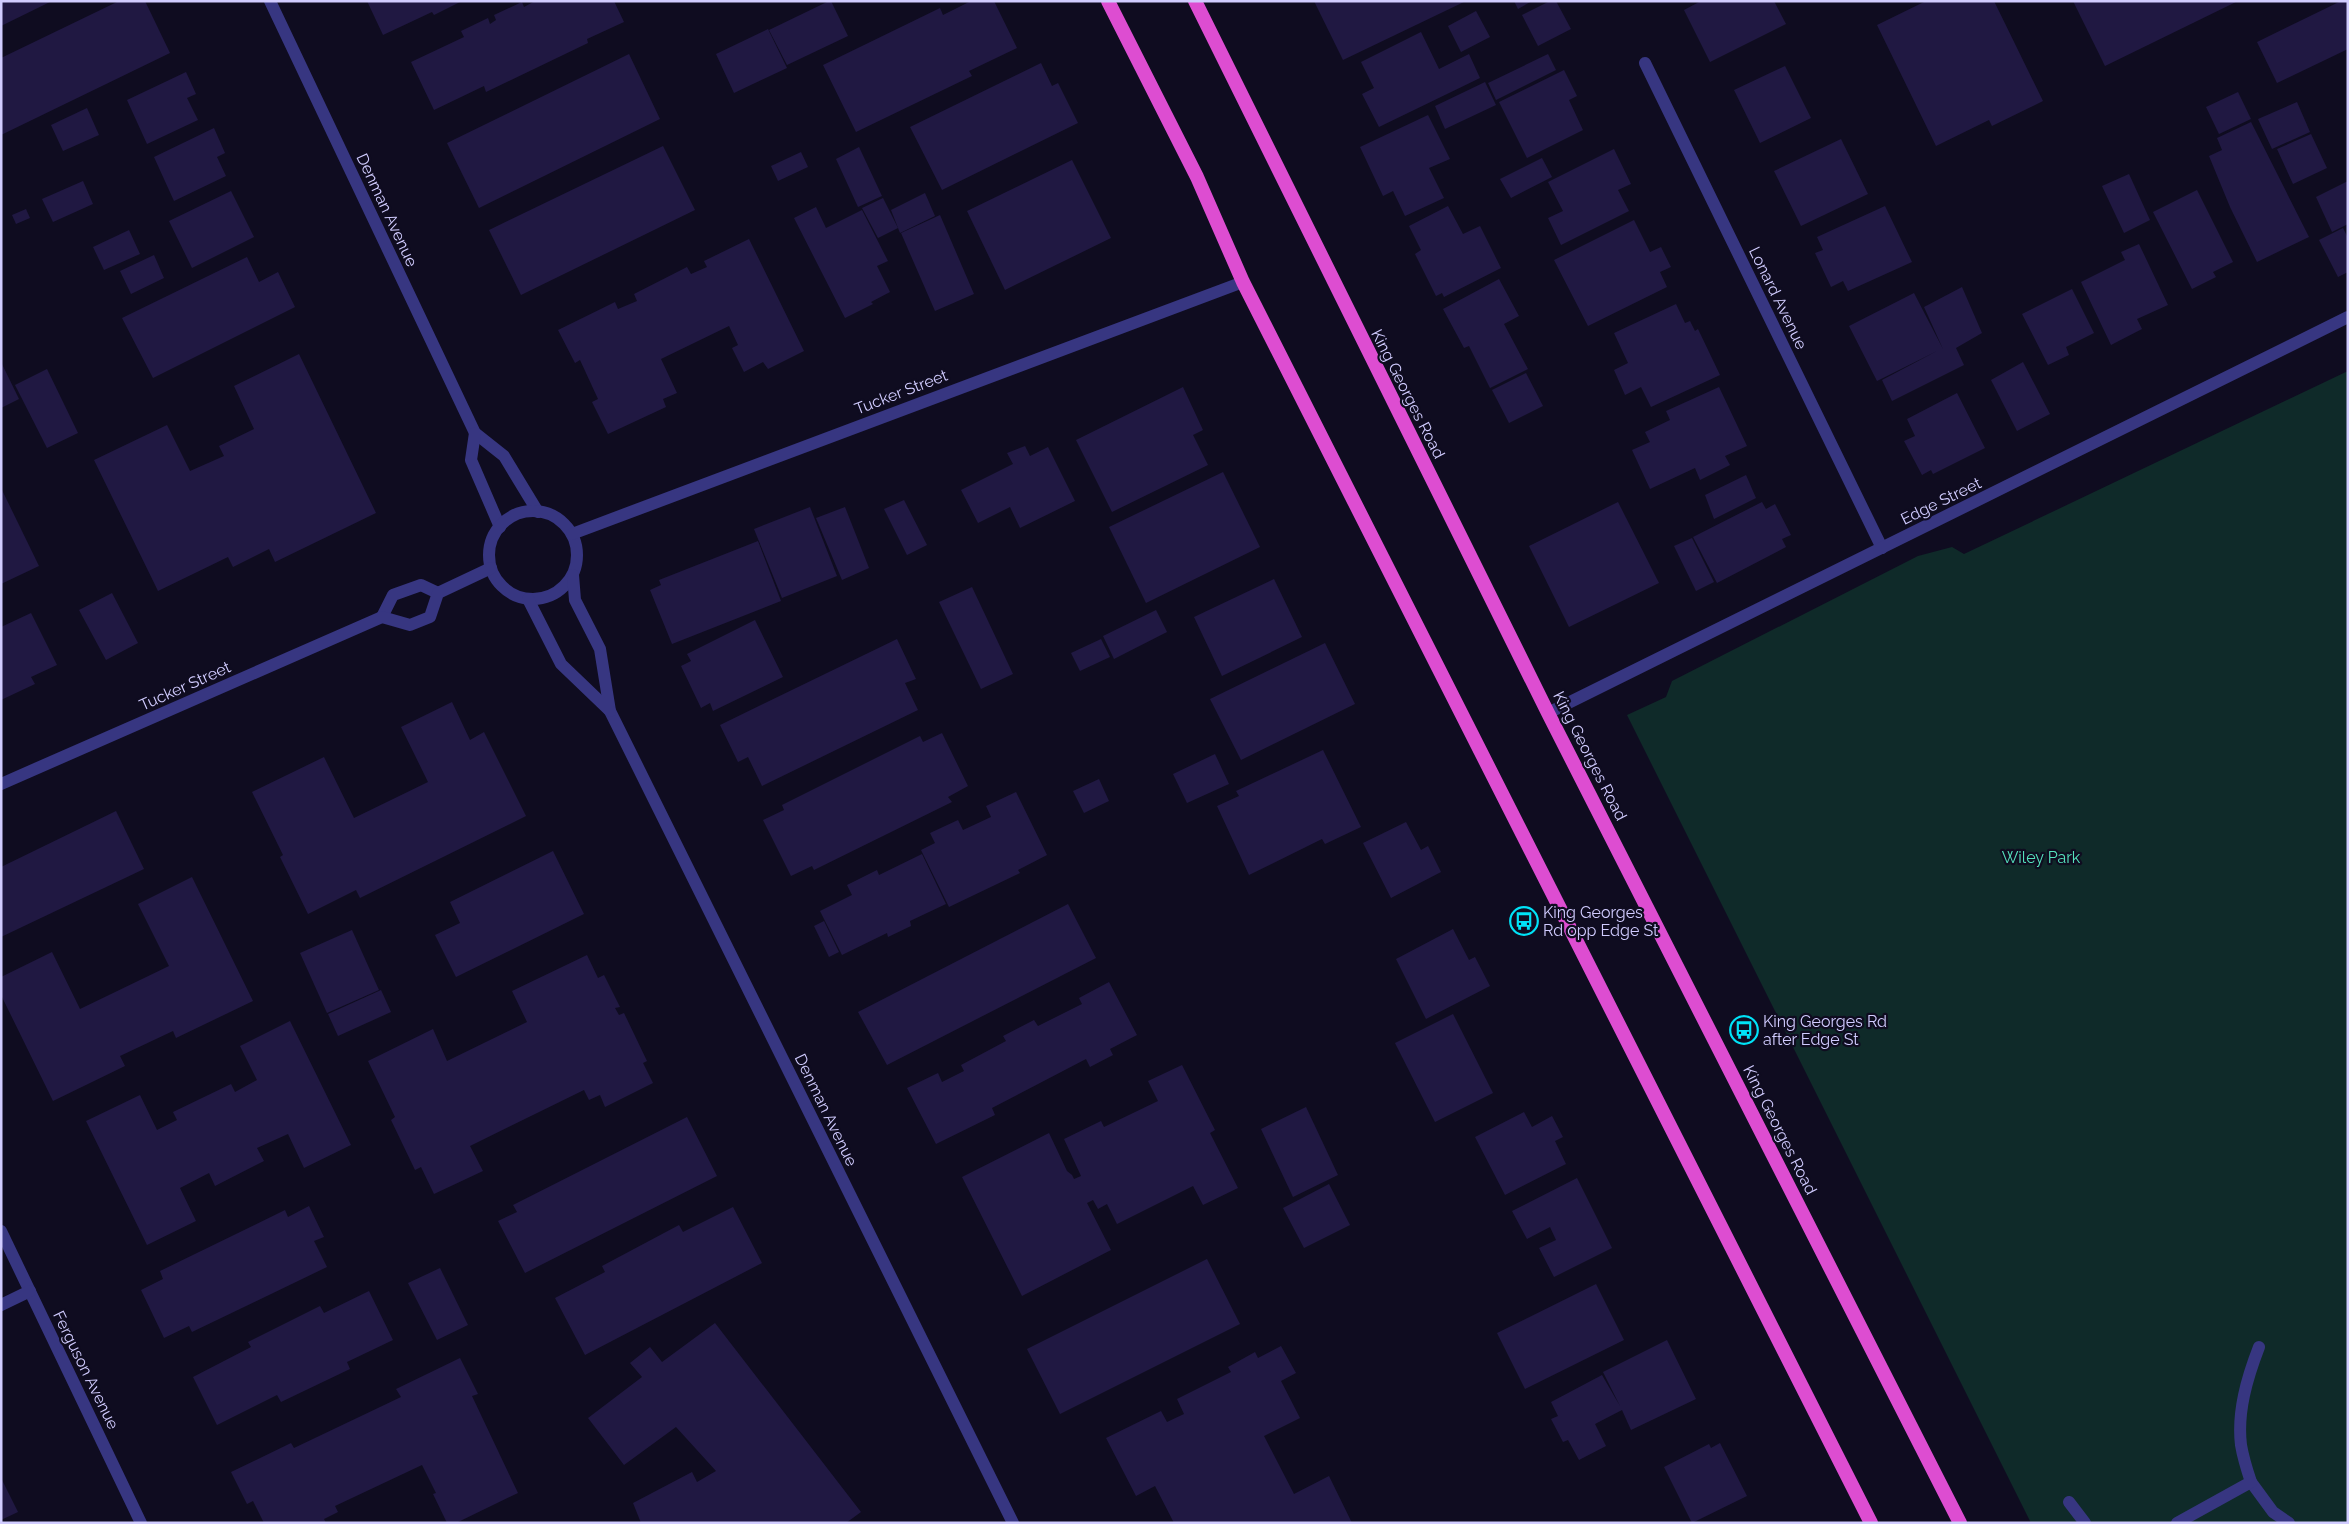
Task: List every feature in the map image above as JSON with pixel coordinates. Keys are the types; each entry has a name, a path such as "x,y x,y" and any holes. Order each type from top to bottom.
{"highway":[{"path":"1108,1 1197,177 1243,282 1871,1523"},
{"name":"King Georges Road","path":"1195,1 1548,713 1960,1523"}],"street":[{"name":"Denman Avenue","path":"270,1 475,433 504,456 538,512"},
{"name":"Lonard Avenue","path":"1645,63 1882,548"},
{"name":"Tucker Street","path":"572,534 1243,282"},
{"name":"Edge Street","path":"1548,713 2348,317"},
{"path":"475,433 471,460 500,526"},
{"path":"524,512 538,512 552,515 563,523 572,534 576,547 577,561 573,575 565,586 553,594 542,598 528,599 505,589 496,579 491,568 489,554 492,539 500,526 524,512"},
{"path":"438,593 421,586 394,595 382,617 410,625 430,617 438,593 491,568"},
{"name":"Denman Avenue","path":"573,575 575,600 600,649 610,711 1013,1523"},
{"name":"Denman Avenue","path":"528,599 561,664 610,711"},
{"name":"Tucker Street","path":"1,784 382,617"},
{"name":"Ferguson Avenue","path":"1,1231 141,1523"},
{"path":"1,1305 30,1291"},
{"path":"2259,1348 2248,1377 2242,1406 2241,1444 2250,1482 2273,1512 2289,1523"},
{"path":"2176,1523 2250,1482"},
{"path":"2069,1502 2085,1523"}],"green space":[{"name":"Wiley Park","path":"2348,371 2348,1523 2031,1523 1627,715 1666,697 1672,681 1918,556 1952,547 1964,554"}],"building":[{"path":"1,1 52,1 1,26"},
{"path":"119,1 145,1 170,53 1,135 1,58"},
{"path":"367,1 462,1 434,15 432,12 383,35"},
{"path":"535,1 614,1 624,22 587,39 588,43 486,92 484,86 434,110 411,62 464,37 461,31 488,18 490,24 496,20 494,15 522,2 524,7"},
{"path":"831,1 848,36 787,65 769,30"},
{"path":"971,1 994,1 1017,48 969,71 972,76 856,132 823,65 940,8 943,15"},
{"path":"1314,1 1466,1 1343,60"},
{"path":"1514,1 1532,1 1518,9"},
{"path":"1550,1 1556,1 1571,29 1538,46 1522,15"},
{"path":"1701,1 1774,1 1786,24 1710,62 1684,10"},
{"path":"1926,1 1994,1 2043,101 1992,126 1989,120 1936,146 1877,25"},
{"path":"2073,1 2238,1 2105,66"},
{"path":"2341,1 2348,1 2348,49 2277,83 2257,42"},
{"path":"1476,11 1490,37 1461,52 1448,26"},
{"path":"768,29 787,68 734,93 716,54"},
{"path":"1421,32 1439,69 1469,54 1480,78 1379,127 1362,94 1374,88 1361,62"},
{"path":"629,54 660,119 479,208 447,143"},
{"path":"1548,54 1556,70 1496,100 1488,83"},
{"path":"1041,63 1052,86 1058,83 1078,123 942,190 910,127"},
{"path":"1785,66 1811,118 1760,143 1734,90"},
{"path":"1564,70 1577,96 1569,100 1583,130 1527,158 1499,102"},
{"path":"186,72 196,94 187,98 198,120 147,144 127,100"},
{"path":"1485,82 1496,105 1445,129 1435,106"},
{"path":"2238,92 2251,119 2219,134 2206,107"},
{"path":"2297,102 2310,132 2272,149 2258,119"},
{"path":"87,108 99,135 63,151 51,125"},
{"path":"1428,115 1450,159 1429,168 1444,198 1405,216 1393,191 1383,196 1360,147"},
{"path":"2251,122 2309,237 2257,262 2230,207 2209,156 2222,150 2217,138"},
{"path":"214,128 225,153 217,157 226,176 174,201 154,157"},
{"path":"2311,134 2327,168 2293,184 2277,149"},
{"path":"1841,139 1868,194 1801,226 1774,171"},
{"path":"663,146 695,210 521,295 489,230"},
{"path":"859,147 882,196 858,207 836,159"},
{"path":"1614,149 1631,184 1618,190 1629,211 1561,245 1548,218 1563,211 1548,182"},
{"path":"801,152 808,167 778,181 771,166"},
{"path":"1542,158 1552,177 1511,198 1500,179"},
{"path":"1072,160 1111,238 1005,290 967,211"},
{"path":"2129,174 2150,220 2124,233 2102,186"},
{"path":"83,181 93,204 53,222 42,199"},
{"path":"2348,181 2348,224 2332,232 2316,197"},
{"path":"2197,190 2233,262 2213,272 2216,277 2192,289 2153,212"},
{"path":"231,191 254,237 192,268 169,221"},
{"path":"925,193 935,216 900,233 891,210"},
{"path":"883,198 898,228 878,238 862,208"},
{"path":"1448,206 1463,234 1480,226 1501,268 1444,297 1442,293 1436,296 1415,254 1421,250 1409,226"},
{"path":"1885,206 1912,262 1848,291 1843,281 1831,287 1815,253 1823,250 1817,237"},
{"path":"816,207 826,228 862,210 888,261 877,266 890,292 871,302 873,304 845,318 794,218"},
{"path":"26,209 30,218 16,224 12,215"},
{"path":"940,215 974,294 935,311 901,233"},
{"path":"1634,220 1650,252 1661,247 1671,267 1660,272 1667,287 1588,326 1554,260"},
{"path":"2343,228 2348,238 2348,272 2338,277 2319,240"},
{"path":"129,230 140,254 104,270 93,247"},
{"path":"749,239 804,351 768,369 763,362 744,372 732,348 738,345 729,326 661,359 677,393 663,399 666,407 608,434 592,402 598,399 580,360 575,363 558,330 615,302 618,309 637,301 634,294 687,267 691,274 707,267 704,261"},
{"path":"2139,244 2168,305 2137,319 2142,329 2111,345 2081,282 2125,260 2121,252"},
{"path":"154,255 164,278 131,294 120,271"},
{"path":"247,257 259,282 278,272 295,307 153,378 122,318"},
{"path":"1499,279 1519,316 1504,324 1528,369 1490,388 1469,346 1464,348 1443,309"},
{"path":"1962,287 1982,333 1956,348 1964,365 1892,401 1882,380 1937,351 1877,381 1849,326 1914,293 1943,349 1924,307"},
{"path":"2072,289 2094,333 2066,347 2069,355 2048,365 2022,314"},
{"path":"1676,304 1685,323 1690,321 1695,331 1698,329 1720,375 1651,407 1641,387 1625,395 1614,370 1628,363 1614,333"},
{"path":"299,354 376,513 275,562 269,549 233,567 228,557 158,591 94,460 167,425 190,471 224,456 219,446 254,429 234,386"},
{"path":"1,362 19,399 1,408"},
{"path":"2023,362 2050,414 2017,431 1991,380"},
{"path":"47,369 78,433 47,448 15,385"},
{"path":"1526,373 1543,406 1509,423 1492,390"},
{"path":"1183,387 1203,430 1193,435 1208,465 1112,512 1076,440"},
{"path":"1719,387 1747,446 1725,456 1730,465 1700,480 1695,468 1650,489 1632,450 1650,442 1645,432 1670,420 1666,411"},
{"path":"1957,393 1985,448 1933,474 1931,470 1922,475 1904,441 1915,436 1907,419"},
{"path":"1025,446 1030,456 1048,447 1075,501 1020,528 1010,507 978,523 961,490 1013,464 1007,453"},
{"path":"1223,472 1260,547 1146,603 1109,527"},
{"path":"1746,475 1756,498 1714,519 1705,495"},
{"path":"1,488 39,566 1,584"},
{"path":"904,500 927,545 907,555 884,509"},
{"path":"1618,502 1659,583 1569,627 1529,546"},
{"path":"1762,502 1766,509 1775,504 1791,535 1782,539 1786,547 1717,583 1693,537"},
{"path":"810,507 837,576 782,598 754,529"},
{"path":"845,507 869,568 842,580 816,518"},
{"path":"1692,538 1714,582 1696,591 1674,546"},
{"path":"758,541 781,601 672,644 650,590 661,585 659,580"},
{"path":"1274,579 1302,637 1222,676 1194,617"},
{"path":"972,587 1013,674 981,689 939,602"},
{"path":"112,593 138,643 106,660 79,610"},
{"path":"1156,610 1167,632 1114,659 1103,636"},
{"path":"31,613 57,665 31,677 35,684 1,700 1,627"},
{"path":"755,620 783,677 713,711 710,703 701,708 681,666 691,661 687,654"},
{"path":"897,639 916,679 905,683 918,710 762,786 748,757 738,762 720,725"},
{"path":"1101,639 1110,657 1080,671 1071,653"},
{"path":"1325,643 1355,704 1241,760 1210,699"},
{"path":"452,702 470,740 484,732 526,816 360,898 356,890 308,914 280,857 283,855 252,792 324,757 354,818 428,782 401,727"},
{"path":"942,733 968,786 948,797 952,802 814,870 812,866 791,876 763,820 784,810 782,805 920,736 923,742"},
{"path":"1323,750 1361,827 1325,844 1322,839 1249,875 1217,806 1239,796 1236,791"},
{"path":"1215,754 1229,784 1187,803 1173,774"},
{"path":"1099,779 1109,801 1084,813 1073,791"},
{"path":"1016,792 1047,855 1018,870 1020,873 949,907 921,850 935,843 930,833 958,820 963,830 991,817 986,806"},
{"path":"116,811 144,869 1,937 1,867"},
{"path":"1406,822 1421,850 1428,846 1441,872 1391,898 1363,843"},
{"path":"553,851 584,914 456,977 435,935 460,923 450,902"},
{"path":"922,854 946,904 910,921 911,926 888,937 887,933 842,955 820,911 852,895 847,885 877,870 879,875"},
{"path":"192,877 253,1001 176,1038 173,1031 120,1056 125,1066 53,1101 1,995 1,977 52,952 80,1009 169,966 138,904"},
{"path":"1068,904 1096,958 887,1065 858,1012"},
{"path":"824,921 839,952 829,957 814,926"},
{"path":"1453,929 1469,960 1475,957 1490,986 1426,1019 1396,959"},
{"path":"352,930 379,990 327,1013 300,953"},
{"path":"587,955 598,978 604,975 620,1007 615,1008 619,1015 624,1013 647,1061 643,1063 653,1083 605,1107 600,1095 589,1100 584,1090 470,1146 483,1171 434,1194 421,1167 415,1170 391,1120 395,1117 368,1061 433,1029 447,1061 527,1022 512,991"},
{"path":"1109,982 1137,1035 1110,1049 1113,1055 1090,1067 1086,1059 992,1108 995,1115 936,1144 907,1088 938,1073 942,1082 964,1071 961,1065 1006,1041 1003,1036 1034,1020 1038,1026 1082,1004 1079,998"},
{"path":"381,990 391,1012 338,1036 328,1014"},
{"path":"1453,1014 1493,1093 1435,1122 1395,1043"},
{"path":"290,1021 351,1145 304,1168 288,1134 257,1148 264,1161 215,1186 209,1173 180,1188 196,1221 147,1245 86,1121 140,1095 157,1130 177,1120 173,1112 231,1084 235,1092 257,1080 240,1046"},
{"path":"1182,1065 1215,1130 1210,1133 1238,1188 1203,1205 1193,1186 1117,1224 1107,1204 1098,1209 1093,1200 1087,1203 1111,1250 1022,1296 962,1177 1049,1133 1067,1171 1074,1179 1081,1176 1064,1139 1101,1121 1104,1127 1158,1101 1148,1081"},
{"path":"1306,1107 1338,1175 1293,1197 1261,1129"},
{"path":"1524,1112 1532,1127 1552,1116 1563,1137 1555,1141 1566,1164 1505,1195 1475,1137"},
{"path":"687,1117 717,1176 525,1273 498,1221 517,1212 513,1205"},
{"path":"1577,1178 1612,1248 1554,1277 1539,1248 1556,1240 1550,1227 1527,1239 1512,1211"},
{"path":"1329,1184 1350,1225 1304,1248 1283,1208"},
{"path":"309,1206 324,1237 314,1241 327,1267 192,1332 189,1326 164,1338 141,1290 163,1279 160,1271 285,1210 288,1217"},
{"path":"733,1207 762,1263 585,1355 555,1298 605,1272 602,1266 679,1225 683,1232"},
{"path":"1207,1259 1240,1324 1060,1414 1027,1349"},
{"path":"440,1268 468,1325 437,1340 408,1283"},
{"path":"1596,1284 1624,1340 1525,1389 1497,1333"},
{"path":"369,1291 393,1340 347,1362 350,1369 281,1402 277,1395 217,1425 193,1377 251,1347 248,1342 320,1306 324,1313"},
{"path":"715,1323 861,1512 846,1523 641,1523 633,1503 692,1472 697,1482 716,1471 676,1427 624,1465 588,1418 642,1377 630,1363 650,1347 662,1362"},
{"path":"1667,1340 1696,1399 1631,1430 1622,1410 1595,1424 1606,1446 1579,1460 1568,1440 1563,1442 1551,1419 1558,1416 1551,1402 1602,1375 1620,1406 1603,1372"},
{"path":"1281,1346 1296,1373 1281,1381 1300,1418 1264,1436 1294,1494 1329,1476 1352,1523 1174,1523 1155,1486 1136,1496 1106,1438 1161,1411 1167,1422 1184,1414 1177,1399 1231,1372 1228,1367 1255,1352 1258,1358"},
{"path":"460,1358 478,1394 472,1396 518,1493 456,1523 447,1523 433,1494 436,1493 422,1465 335,1506 338,1512 324,1519 326,1523 264,1523 253,1501 247,1504 231,1472 291,1443 294,1448 401,1397 396,1389"},
{"path":"1720,1443 1747,1496 1692,1523 1664,1467 1709,1444 1711,1448"},
{"path":"1,1478 18,1512 1,1520"}],"place":[{"name":"King Georges Rd opp Edge St","path":"1524,921"},
{"name":"King Georges Rd after Edge St","path":"1744,1030"}]}
